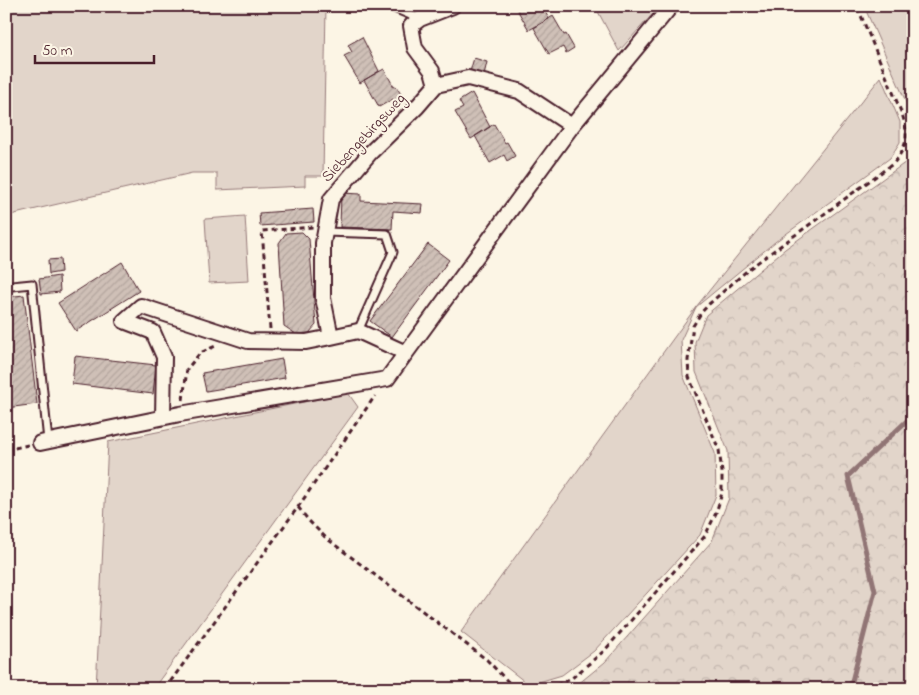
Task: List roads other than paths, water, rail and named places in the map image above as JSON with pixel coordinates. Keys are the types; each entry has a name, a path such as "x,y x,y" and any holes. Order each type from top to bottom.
{"street":[{"path":"454,6 420,19 411,26 415,48 432,71 436,85 468,78 519,91 572,126"},
{"path":"44,442 163,417 387,379 572,126 671,6"},
{"name":"Siebengebirgsweg","path":"331,337 324,298 322,243 331,199 370,154 436,85"},
{"path":"163,417 164,357 153,332 124,321 141,306 248,341 306,342 358,331 406,353"}],"lane":[{"path":"389,6 420,19"},
{"path":"325,229 387,234 394,252 358,331"},
{"path":"12,286 32,284 44,442"}],"waterway":[{"path":"850,689 875,591 848,476 913,415"}]}
